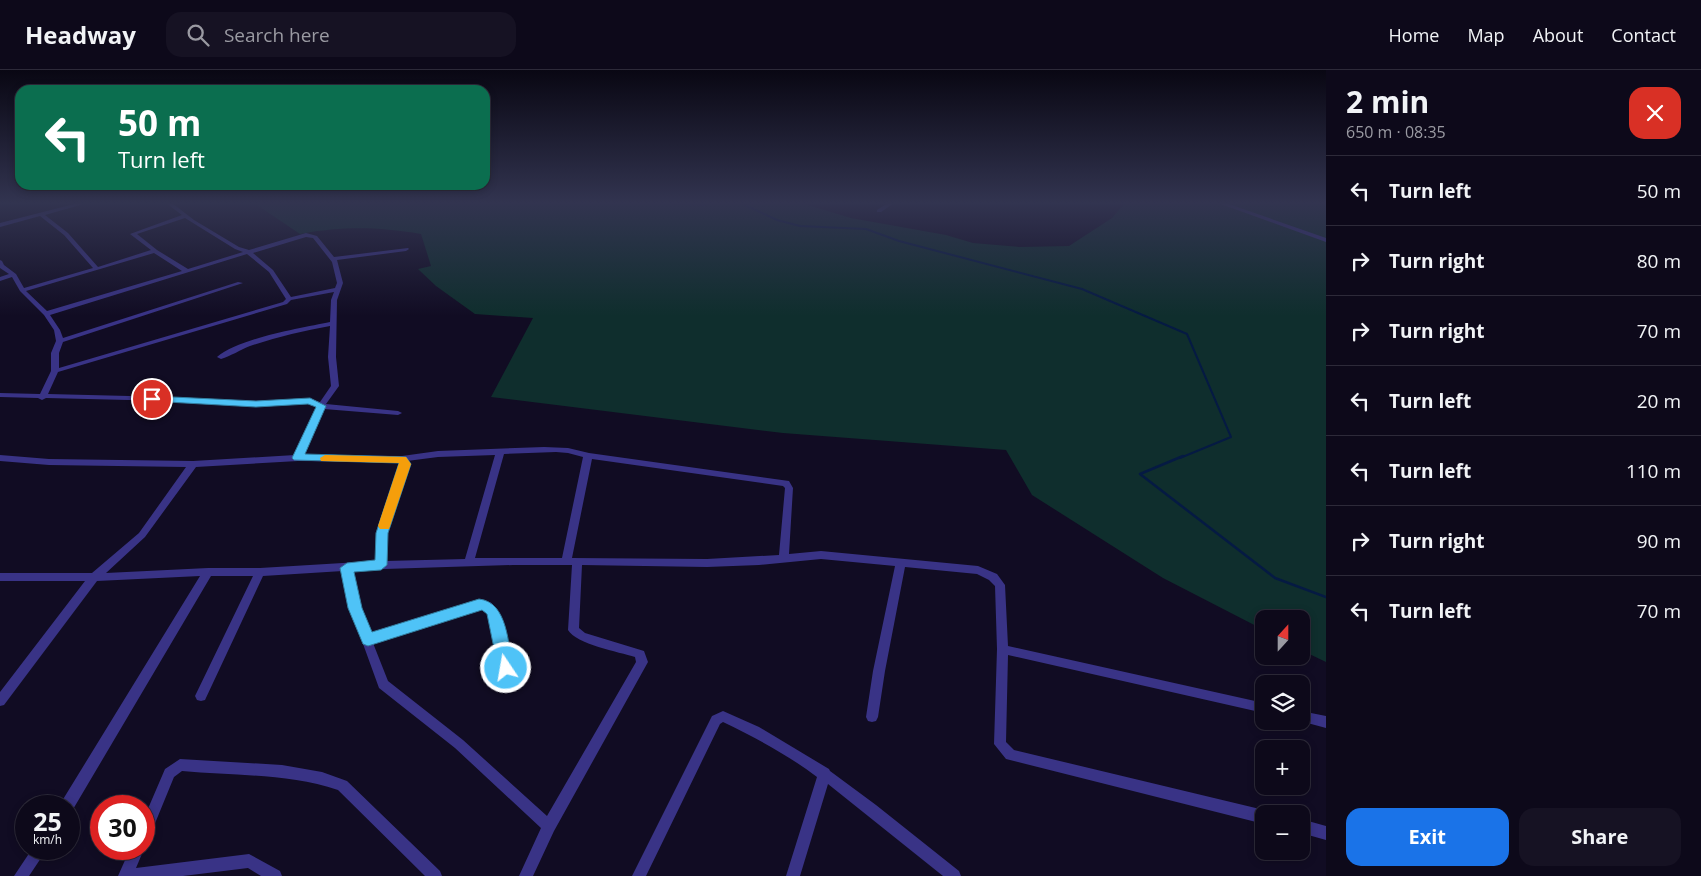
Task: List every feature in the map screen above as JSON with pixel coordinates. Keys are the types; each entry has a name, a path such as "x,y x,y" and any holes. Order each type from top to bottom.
{"street":[{"path":"72,241 97,269"},
{"path":"141,241 187,271"},
{"path":"225,241 248,252 271,271 289,298"},
{"path":"46,314 287,241"},
{"path":"298,458 321,406 335,386 332,357 334,300 340,283 333,259 318,241"},
{"path":"333,259 406,248"},
{"path":"22,290 156,252"},
{"path":"0,262 1,266 14,275 22,290 46,314 57,330 60,340 55,353 55,371 42,398"},
{"path":"0,278 14,275"},
{"path":"60,340 240,283"},
{"path":"55,371 269,308 285,303 289,298 338,289"},
{"path":"221,357 230,351 334,323"},
{"path":"0,395 42,398 170,399 256,404 310,401 321,406 398,413"},
{"path":"1,459 49,462 193,464 298,458 402,460 454,452 543,450 579,452 588,456 786,483 788,488 784,559"},
{"path":"469,563 500,452"},
{"path":"526,876 549,826 642,662 640,654 582,637 573,630 572,562 588,456"},
{"path":"381,565 382,533 406,464 402,460"},
{"path":"0,701 94,577 142,535 193,464"},
{"path":"0,577 94,577 469,563 706,563 821,555 872,558 901,564 978,570 994,577 1000,584 1003,649 1000,744 1010,755 1255,815"},
{"path":"872,717 879,671 901,564"},
{"path":"347,568 355,608 383,684 459,744 549,826"},
{"path":"74,795 208,572"},
{"path":"201,696 260,572"},
{"path":"368,640 479,604 486,605 493,612 506,668"},
{"path":"1003,649 1255,706"},
{"path":"639,876 716,720 723,716 743,724 825,773 954,876"},
{"path":"1310,718 1326,722"},
{"path":"155,807 169,773 180,765 213,768 272,768 327,779 342,785 435,876"},
{"path":"794,876 825,773"},
{"path":"1310,828 1326,832"},
{"path":"21,876 32,860"},
{"path":"125,876 132,860"},
{"path":"125,876 249,861 275,876"}],"green space":[{"path":"423,241 965,241 1020,247 1069,246 1077,241 1326,241 1326,662 1310,654 1310,610 1255,610 1255,625 1163,578 1032,495 1006,450 783,433 491,397 533,318 475,314 436,286 418,269 431,266"}],"waterway":[{"path":"898,241 1082,289 1187,334 1231,437 1180,458"},
{"path":"1183,456 1140,474 1275,578 1326,597"}],"slow traffic":[{"path":"325,458 392,458 402,460 406,464 384,526"}],"route":[{"path":"152,399 256,404 310,401 321,406 298,458 392,458 402,460 406,464 382,533 381,565 347,568 355,608 368,640 479,604 486,605 493,612 506,668"}]}
